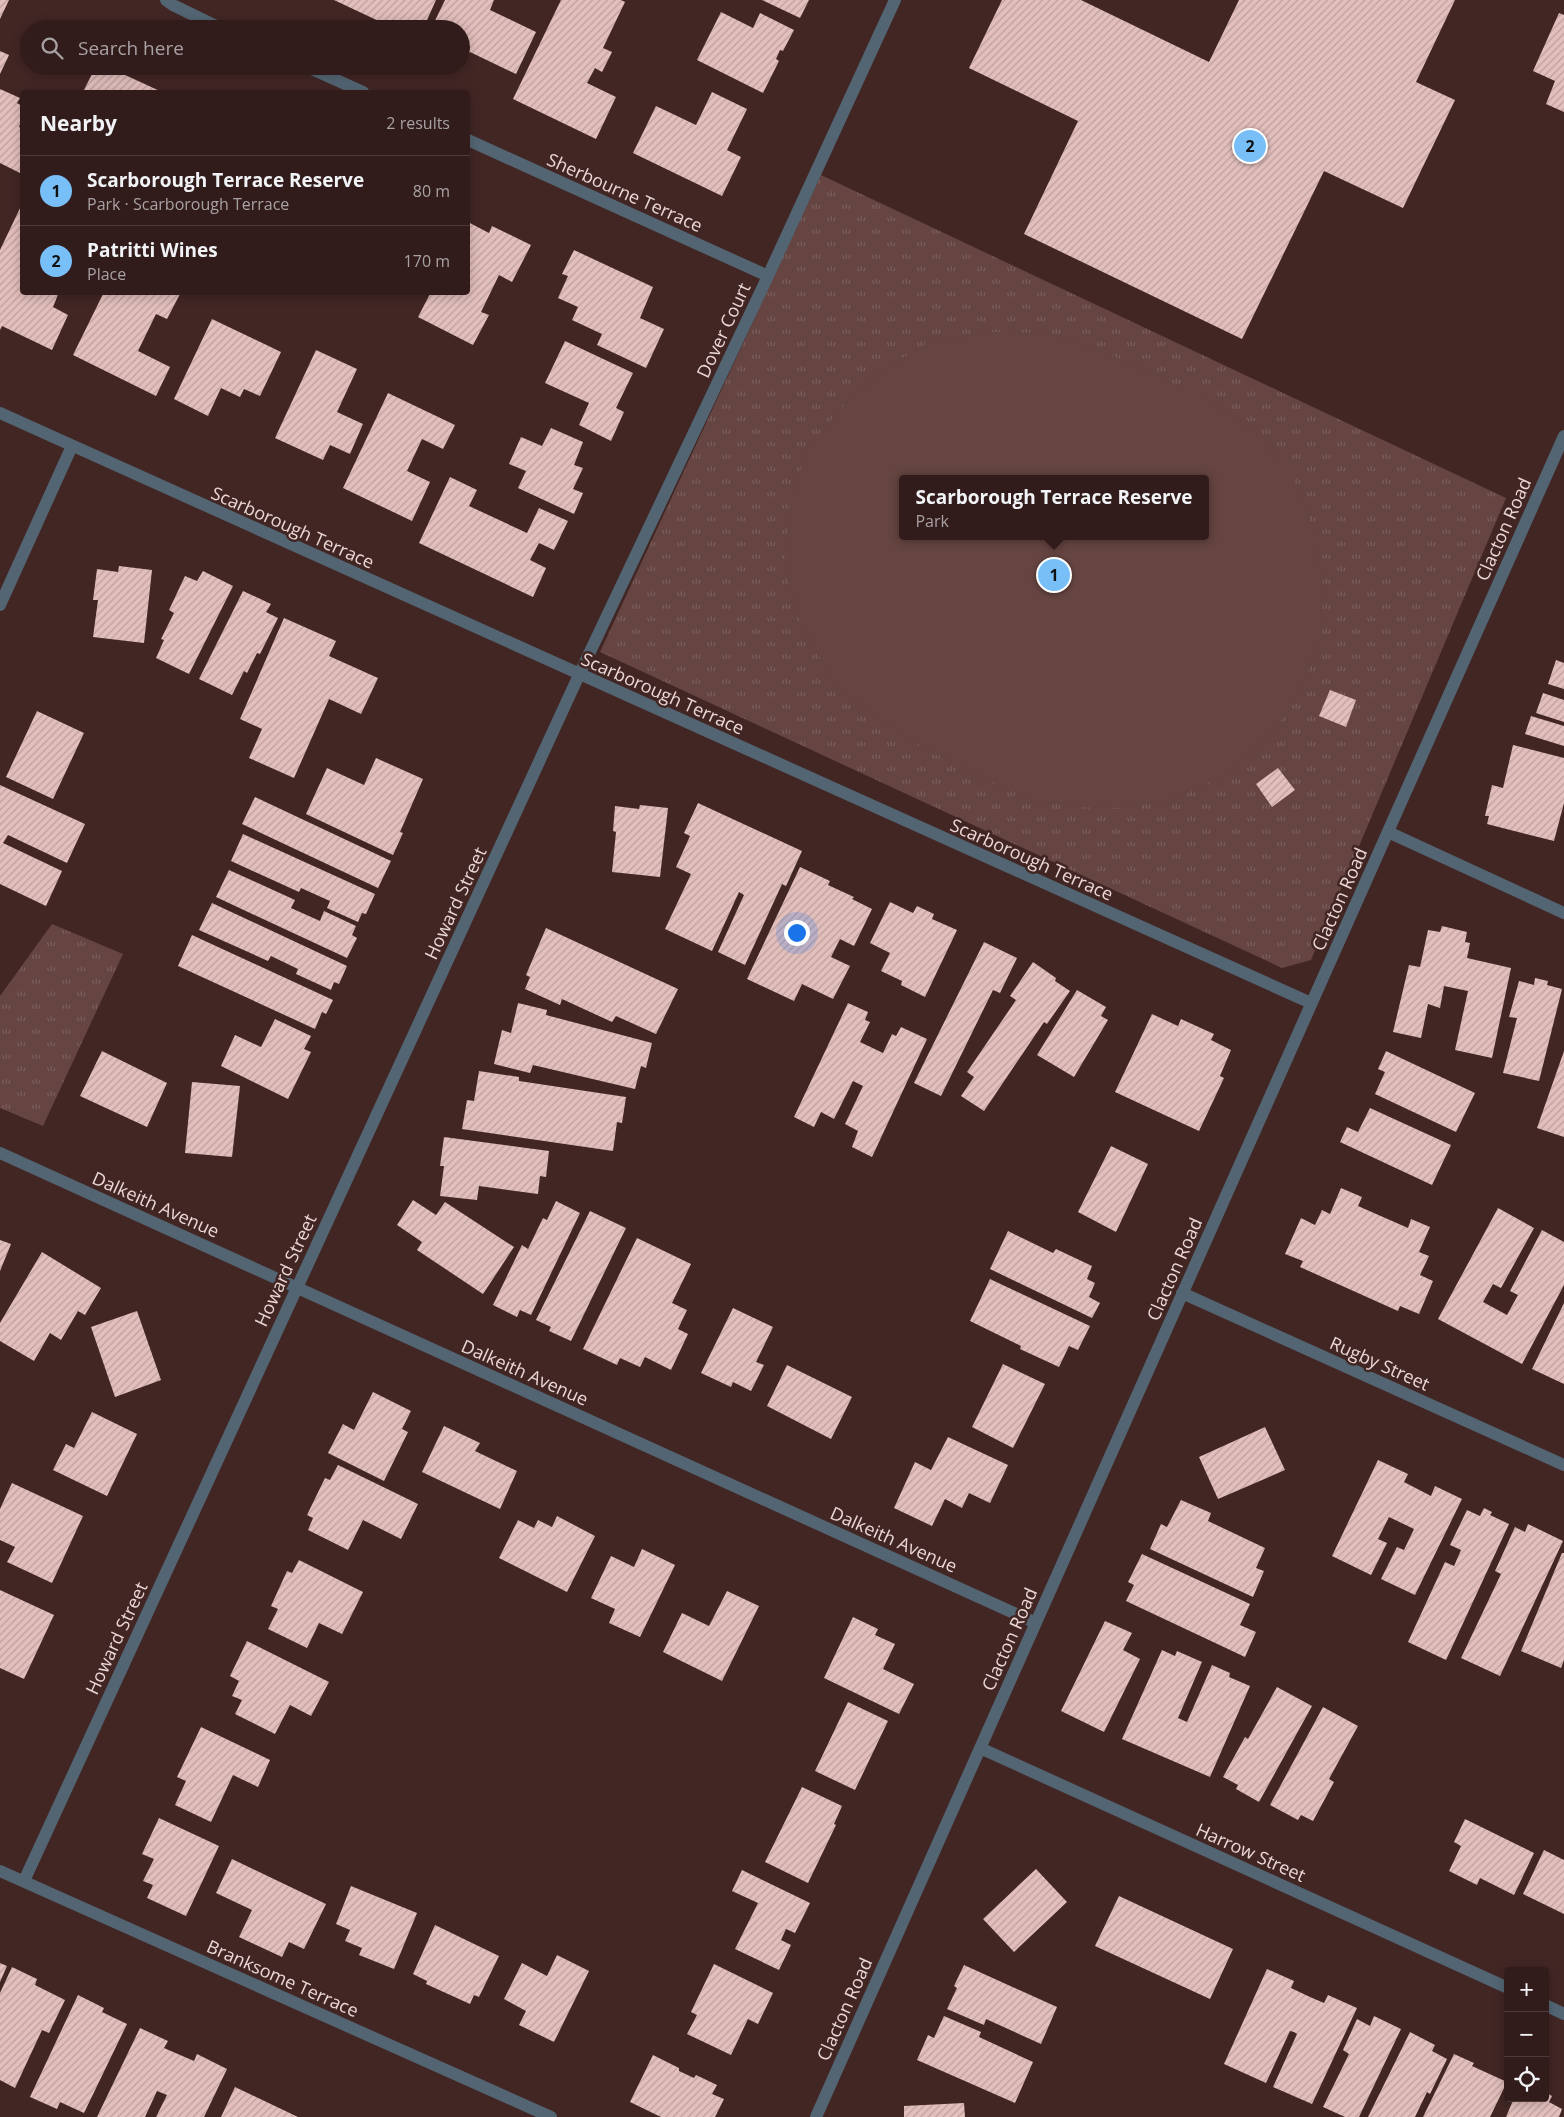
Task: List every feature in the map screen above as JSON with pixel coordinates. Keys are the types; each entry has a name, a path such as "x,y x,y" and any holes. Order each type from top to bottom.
{"street":[{"path":"166,0 204,20"},
{"name":"Dover Court","path":"579,674 768,276 895,0"},
{"path":"325,75 359,90"},
{"name":"Sherbourne Terrace","path":"470,141 768,276"},
{"name":"Scarborough Terrace","path":"0,413 1312,1003"},
{"name":"Clacton Road","path":"816,2117 1564,436"},
{"path":"0,605 72,446"},
{"name":"Howard Street","path":"24,1881 579,674"},
{"path":"1388,832 1564,913"},
{"name":"Dalkeith Avenue","path":"0,1153 1036,1623"},
{"name":"Rugby Street","path":"1182,1292 1564,1465"},
{"name":"Harrow Street","path":"980,1748 1504,1986"},
{"name":"Branksome Terrace","path":"0,1870 551,2117"},
{"path":"1549,2007 1564,2014"}],"green space":[{"path":"821,175 1506,498 1311,960 1282,968 600,652"},
{"path":"981,332 1043,333 1095,348 1210,400 1257,434 1293,478 1312,527 1324,588 1320,639 1302,688 1272,734 1229,773 1176,798 1123,808 1077,807 1037,801 1005,788 925,749 837,689 800,622 785,568 790,500 809,447 842,407 877,374 922,346"},
{"path":"52,924 123,954 43,1126 0,1108 0,996"}],"building":[{"path":"0,0 9,0 0,19"},
{"path":"334,0 436,0 427,20 376,20"},
{"path":"445,0 494,0 490,10 536,32 516,74 470,52 470,20 435,20"},
{"path":"561,0 621,0 625,2 603,48 612,52 602,72 595,68 587,83 616,97 596,139 513,99"},
{"path":"762,0 809,0 800,18"},
{"path":"1002,0 1081,0 1209,62 1239,0 1455,0 1416,82 1455,100 1403,208 1324,171 1242,339 1024,234 1078,121 969,68"},
{"path":"721,12 753,28 760,13 794,30 783,51 780,50 776,59 779,61 763,93 697,60"},
{"path":"1559,13 1564,15 1564,112 1546,104 1555,81 1533,71"},
{"path":"0,51 9,55 0,74"},
{"path":"92,75 125,75 158,90 84,90"},
{"path":"0,89 20,98 17,103 20,105 20,173 0,163"},
{"path":"712,92 747,109 727,150 741,157 722,196 633,153 656,106 696,125"},
{"path":"20,208 20,295 58,295 53,307 68,315 52,350 2,326 0,330 0,250"},
{"path":"470,223 489,233 492,226 531,245 512,282 499,275 481,312 489,315 473,345 418,317 429,295 470,295"},
{"path":"574,250 653,287 640,318 664,329 646,368 597,345 602,334 572,320 578,307 558,298 568,276 562,274"},
{"path":"103,295 179,295 167,319 156,314 138,351 170,367 156,396 73,355"},
{"path":"212,319 281,352 260,396 244,389 240,397 221,388 208,416 174,399"},
{"path":"565,341 633,373 616,408 624,412 611,441 579,425 589,403 545,383"},
{"path":"316,350 357,369 337,412 363,424 350,454 330,445 323,460 275,438"},
{"path":"388,393 455,425 443,449 422,439 407,471 430,482 412,521 343,488"},
{"path":"551,428 583,442 574,465 583,468 573,489 583,493 574,514 518,488 526,471 509,464 521,437 542,446"},
{"path":"450,477 477,490 469,506 527,533 539,508 568,521 554,550 539,543 530,560 546,568 533,597 419,543"},
{"path":"119,566 152,570 144,643 93,637 98,600 93,600 97,569 118,572"},
{"path":"203,571 233,586 189,674 156,658 164,640 161,639 174,613 169,610 185,576 197,581"},
{"path":"243,591 271,604 266,612 278,618 260,654 257,653 247,673 244,671 232,695 199,679"},
{"path":"284,618 336,641 329,656 378,678 361,714 329,699 294,778 249,758 262,729 240,719"},
{"path":"1556,660 1564,663 1564,689 1548,684"},
{"path":"1330,690 1356,700 1346,727 1319,716"},
{"path":"1543,693 1564,700 1564,722 1536,713"},
{"path":"37,711 84,733 53,799 6,777"},
{"path":"1531,716 1564,726 1564,746 1525,734"},
{"path":"1513,745 1564,758 1564,803 1554,841 1487,824 1489,816 1485,816 1492,785 1503,788"},
{"path":"376,758 423,779 400,832 403,833 393,855 306,814 327,768 364,785"},
{"path":"1278,768 1295,790 1272,807 1256,784"},
{"path":"0,785 85,824 67,863 8,835 3,843 62,871 46,906 0,884"},
{"path":"255,797 391,861 378,888 242,824"},
{"path":"698,803 802,851 786,886 782,884 745,965 718,952 744,895 739,892 712,951 665,929 691,874 676,867 690,836 684,833"},
{"path":"640,805 668,808 660,877 612,872 616,832 613,831 615,806 639,809"},
{"path":"243,834 375,894 366,914 362,913 358,922 327,908 330,901 301,888 299,892 231,861"},
{"path":"800,867 830,881 828,885 854,897 852,899 872,909 854,946 840,939 831,957 850,966 833,999 802,984 794,1001 747,979"},
{"path":"229,870 295,900 291,908 320,921 324,911 356,926 352,935 357,938 347,958 216,897"},
{"path":"890,902 913,913 917,906 934,914 932,919 957,930 925,997 901,985 902,981 881,971 890,953 870,943"},
{"path":"212,903 347,966 339,984 334,982 331,990 296,974 298,969 271,956 268,961 199,930"},
{"path":"1442,926 1467,932 1465,942 1470,943 1467,958 1511,968 1492,1058 1455,1050 1468,991 1444,986 1440,1008 1428,1004 1421,1038 1393,1032 1409,965 1420,967 1428,930 1440,932"},
{"path":"546,928 678,989 656,1034 616,1016 612,1022 562,999 560,1005 525,989 530,977 526,975"},
{"path":"192,935 333,1000 326,1014 322,1012 315,1029 178,966"},
{"path":"984,942 1017,958 1000,993 993,990 941,1096 914,1083"},
{"path":"1033,962 1056,978 1055,981 1070,991 1047,1024 1044,1022 984,1111 961,1096 974,1077 967,1072 1016,1000 1010,996"},
{"path":"1535,978 1548,981 1547,985 1562,989 1539,1081 1503,1073 1517,1018 1509,1017 1519,981 1534,985"},
{"path":"1077,990 1106,1007 1101,1016 1108,1020 1074,1077 1037,1055"},
{"path":"518,1003 547,1010 546,1015 652,1043 646,1068 641,1066 635,1089 533,1065 530,1073 494,1064 502,1030 511,1033"},
{"path":"848,1003 868,1012 865,1020 870,1022 860,1042 883,1053 892,1034 896,1036 901,1027 927,1039 872,1157 852,1147 858,1131 845,1124 863,1086 853,1081 834,1119 821,1112 814,1127 794,1117"},
{"path":"1152,1014 1178,1026 1181,1019 1214,1034 1211,1040 1231,1050 1220,1076 1224,1078 1199,1131 1115,1092"},
{"path":"275,1019 311,1036 304,1049 311,1052 288,1099 221,1066 235,1035 261,1047"},
{"path":"102,1051 167,1083 147,1127 80,1096"},
{"path":"1386,1051 1475,1093 1456,1132 1375,1094 1385,1072 1378,1069"},
{"path":"1564,1051 1564,1137 1537,1128"},
{"path":"479,1071 519,1077 519,1081 626,1097 622,1123 617,1122 613,1151 462,1129 467,1100 474,1101"},
{"path":"192,1082 240,1086 232,1157 185,1153"},
{"path":"1370,1108 1451,1145 1432,1185 1340,1142 1347,1127 1358,1132"},
{"path":"444,1137 549,1151 546,1177 540,1176 538,1194 479,1186 477,1200 440,1196 444,1166 440,1166"},
{"path":"1111,1146 1148,1164 1116,1232 1078,1212"},
{"path":"1341,1188 1362,1197 1358,1206 1408,1228 1411,1219 1430,1227 1419,1252 1429,1256 1420,1275 1433,1281 1419,1314 1400,1306 1398,1311 1300,1267 1303,1261 1285,1254 1301,1218 1315,1225 1322,1210 1330,1214"},
{"path":"413,1200 436,1215 445,1202 514,1247 483,1294 417,1250 422,1242 397,1225"},
{"path":"556,1201 580,1213 531,1315 520,1310 517,1317 493,1305 522,1245 528,1249 543,1218 547,1220"},
{"path":"1498,1208 1534,1228 1501,1288 1493,1284 1483,1302 1507,1315 1518,1295 1510,1291 1542,1230 1564,1242 1564,1285 1522,1364 1438,1319"},
{"path":"590,1211 626,1228 571,1341 549,1331 551,1327 536,1320"},
{"path":"1008,1231 1053,1253 1056,1249 1092,1266 1087,1279 1095,1283 1089,1297 1100,1303 1092,1318 990,1269"},
{"path":"637,1238 691,1264 672,1303 687,1310 678,1329 688,1334 671,1370 645,1357 640,1367 620,1358 617,1365 583,1349"},
{"path":"0,1240 11,1244 0,1271"},
{"path":"42,1252 101,1288 85,1315 78,1311 61,1340 50,1333 34,1361 0,1341 0,1323"},
{"path":"990,1279 1090,1326 1078,1350 1069,1346 1059,1367 1020,1349 1021,1346 970,1321"},
{"path":"1564,1303 1564,1384 1532,1369"},
{"path":"733,1308 773,1327 756,1362 764,1365 751,1391 733,1382 731,1387 701,1373"},
{"path":"137,1311 161,1380 115,1397 91,1327"},
{"path":"1003,1364 1045,1384 1013,1448 972,1427"},
{"path":"787,1365 852,1397 831,1439 767,1406"},
{"path":"373,1392 411,1411 402,1429 408,1432 384,1481 328,1453 343,1424 354,1430"},
{"path":"92,1412 137,1434 107,1496 53,1470 66,1444 74,1448"},
{"path":"444,1426 480,1443 475,1451 517,1471 500,1509 422,1472"},
{"path":"1265,1427 1285,1470 1218,1499 1199,1457"},
{"path":"948,1437 1008,1465 990,1503 969,1493 962,1508 945,1499 932,1526 894,1508 915,1462 931,1470"},
{"path":"1378,1460 1408,1474 1404,1482 1431,1496 1435,1486 1462,1499 1415,1595 1381,1579 1397,1547 1404,1550 1414,1529 1389,1517 1378,1539 1387,1543 1371,1575 1332,1556"},
{"path":"338,1465 418,1504 401,1539 363,1520 348,1550 308,1530 313,1518 307,1515 325,1478 330,1480"},
{"path":"12,1483 83,1516 52,1583 7,1562 15,1547 0,1540 0,1509"},
{"path":"1181,1500 1211,1513 1208,1521 1265,1548 1256,1568 1264,1571 1253,1597 1150,1549 1161,1524 1167,1527"},
{"path":"1484,1508 1492,1512 1490,1515 1509,1524 1446,1660 1408,1642 1445,1562 1454,1566 1461,1550 1450,1545 1467,1510 1480,1516"},
{"path":"557,1516 595,1536 567,1592 499,1558 518,1520 534,1528 538,1520 552,1527"},
{"path":"1528,1524 1563,1541 1500,1676 1461,1658 1501,1574 1495,1571 1515,1527 1525,1532"},
{"path":"642,1549 675,1565 640,1637 609,1623 615,1609 591,1598 611,1556 634,1567"},
{"path":"1562,1553 1564,1553 1564,1660 1561,1668 1521,1651"},
{"path":"1142,1554 1250,1604 1240,1625 1256,1632 1245,1657 1126,1601 1134,1585 1128,1582"},
{"path":"299,1560 363,1592 342,1634 319,1623 307,1648 268,1629 278,1609 271,1606 287,1571 292,1573"},
{"path":"0,1590 54,1615 24,1679 0,1668"},
{"path":"727,1591 759,1606 722,1681 663,1652 682,1613 709,1626"},
{"path":"853,1617 878,1629 875,1635 895,1644 883,1669 914,1684 899,1714 824,1678"},
{"path":"1105,1621 1132,1633 1123,1650 1140,1659 1104,1732 1061,1711"},
{"path":"247,1641 329,1682 311,1716 290,1705 275,1734 235,1714 242,1700 232,1696 239,1681 230,1676"},
{"path":"1162,1650 1175,1656 1177,1651 1202,1662 1178,1718 1187,1722 1212,1665 1230,1673 1229,1677 1250,1686 1210,1777 1122,1739"},
{"path":"1277,1687 1312,1706 1259,1802 1236,1789 1238,1785 1223,1777 1245,1737 1248,1739"},
{"path":"848,1702 888,1721 855,1790 815,1771"},
{"path":"1323,1707 1358,1726 1329,1779 1334,1782 1313,1821 1301,1815 1298,1820 1270,1805"},
{"path":"201,1727 270,1760 258,1787 233,1775 211,1822 175,1805 186,1781 177,1777"},
{"path":"802,1787 842,1806 834,1824 836,1825 808,1883 765,1862"},
{"path":"159,1818 219,1846 186,1916 147,1898 153,1885 143,1881 154,1859 142,1854"},
{"path":"1465,1819 1534,1853 1514,1895 1480,1878 1477,1885 1449,1871 1461,1846 1454,1842"},
{"path":"1544,1850 1564,1860 1564,1914 1523,1894"},
{"path":"232,1859 326,1904 304,1949 289,1942 282,1957 239,1937 252,1910 216,1893"},
{"path":"1036,1869 1067,1902 1014,1952 983,1919"},
{"path":"742,1870 810,1903 795,1933 786,1929 781,1940 791,1945 779,1970 735,1949 758,1903 732,1891"},
{"path":"351,1886 417,1913 394,1969 359,1955 362,1948 345,1941 350,1930 336,1924"},
{"path":"1119,1896 1233,1949 1210,1999 1095,1946"},
{"path":"435,1925 499,1956 479,1997 474,1995 470,2004 426,1984 427,1981 413,1974"},
{"path":"557,1955 589,1971 554,2042 519,2025 526,2011 504,1999 522,1963 547,1976"},
{"path":"0,1963 7,1966 0,1982"},
{"path":"714,1964 773,1993 758,2024 748,2019 731,2055 687,2034 697,2015 691,2012"},
{"path":"964,1965 1057,2007 1041,2044 986,2019 984,2025 947,2009 957,1988 954,1986"},
{"path":"12,1967 37,1979 35,1985 65,2000 49,2033 42,2030 15,2088 0,2080 0,1993"},
{"path":"1267,1969 1294,1981 1291,1988 1310,1997 1324,2003 1328,1995 1357,2008 1312,2104 1273,2087 1297,2034 1294,2032 1290,2031 1266,2083 1224,2064"},
{"path":"78,1995 104,2008 102,2012 127,2024 84,2113 60,2102 57,2109 30,2097"},
{"path":"944,2016 981,2032 979,2037 1033,2062 1015,2103 917,2060 928,2035 934,2038"},
{"path":"1374,2016 1401,2029 1359,2117 1345,2117 1323,2107 1349,2054 1343,2050 1357,2019 1370,2026"},
{"path":"140,2028 168,2041 164,2048 194,2061 197,2054 227,2069 204,2117 156,2117 167,2095 157,2091 145,2117 97,2117"},
{"path":"1410,2032 1435,2045 1432,2051 1447,2059 1430,2094 1427,2092 1415,2117 1368,2117"},
{"path":"1454,2054 1474,2063 1472,2066 1504,2081 1504,2088 1490,2117 1423,2117"},
{"path":"653,2055 679,2068 679,2071 694,2078 696,2075 717,2085 712,2094 724,2099 715,2117 661,2117 630,2102"},
{"path":"235,2087 298,2117 221,2117"},
{"path":"1512,2102 1549,2102 1562,2109 1559,2117 1506,2117"},
{"path":"964,2103 965,2117 904,2117 904,2106"}],"place":[{"name":"Patritti Wines","path":"1250,146"},
{"name":"Scarborough Terrace Reserve","path":"1054,575"}]}
